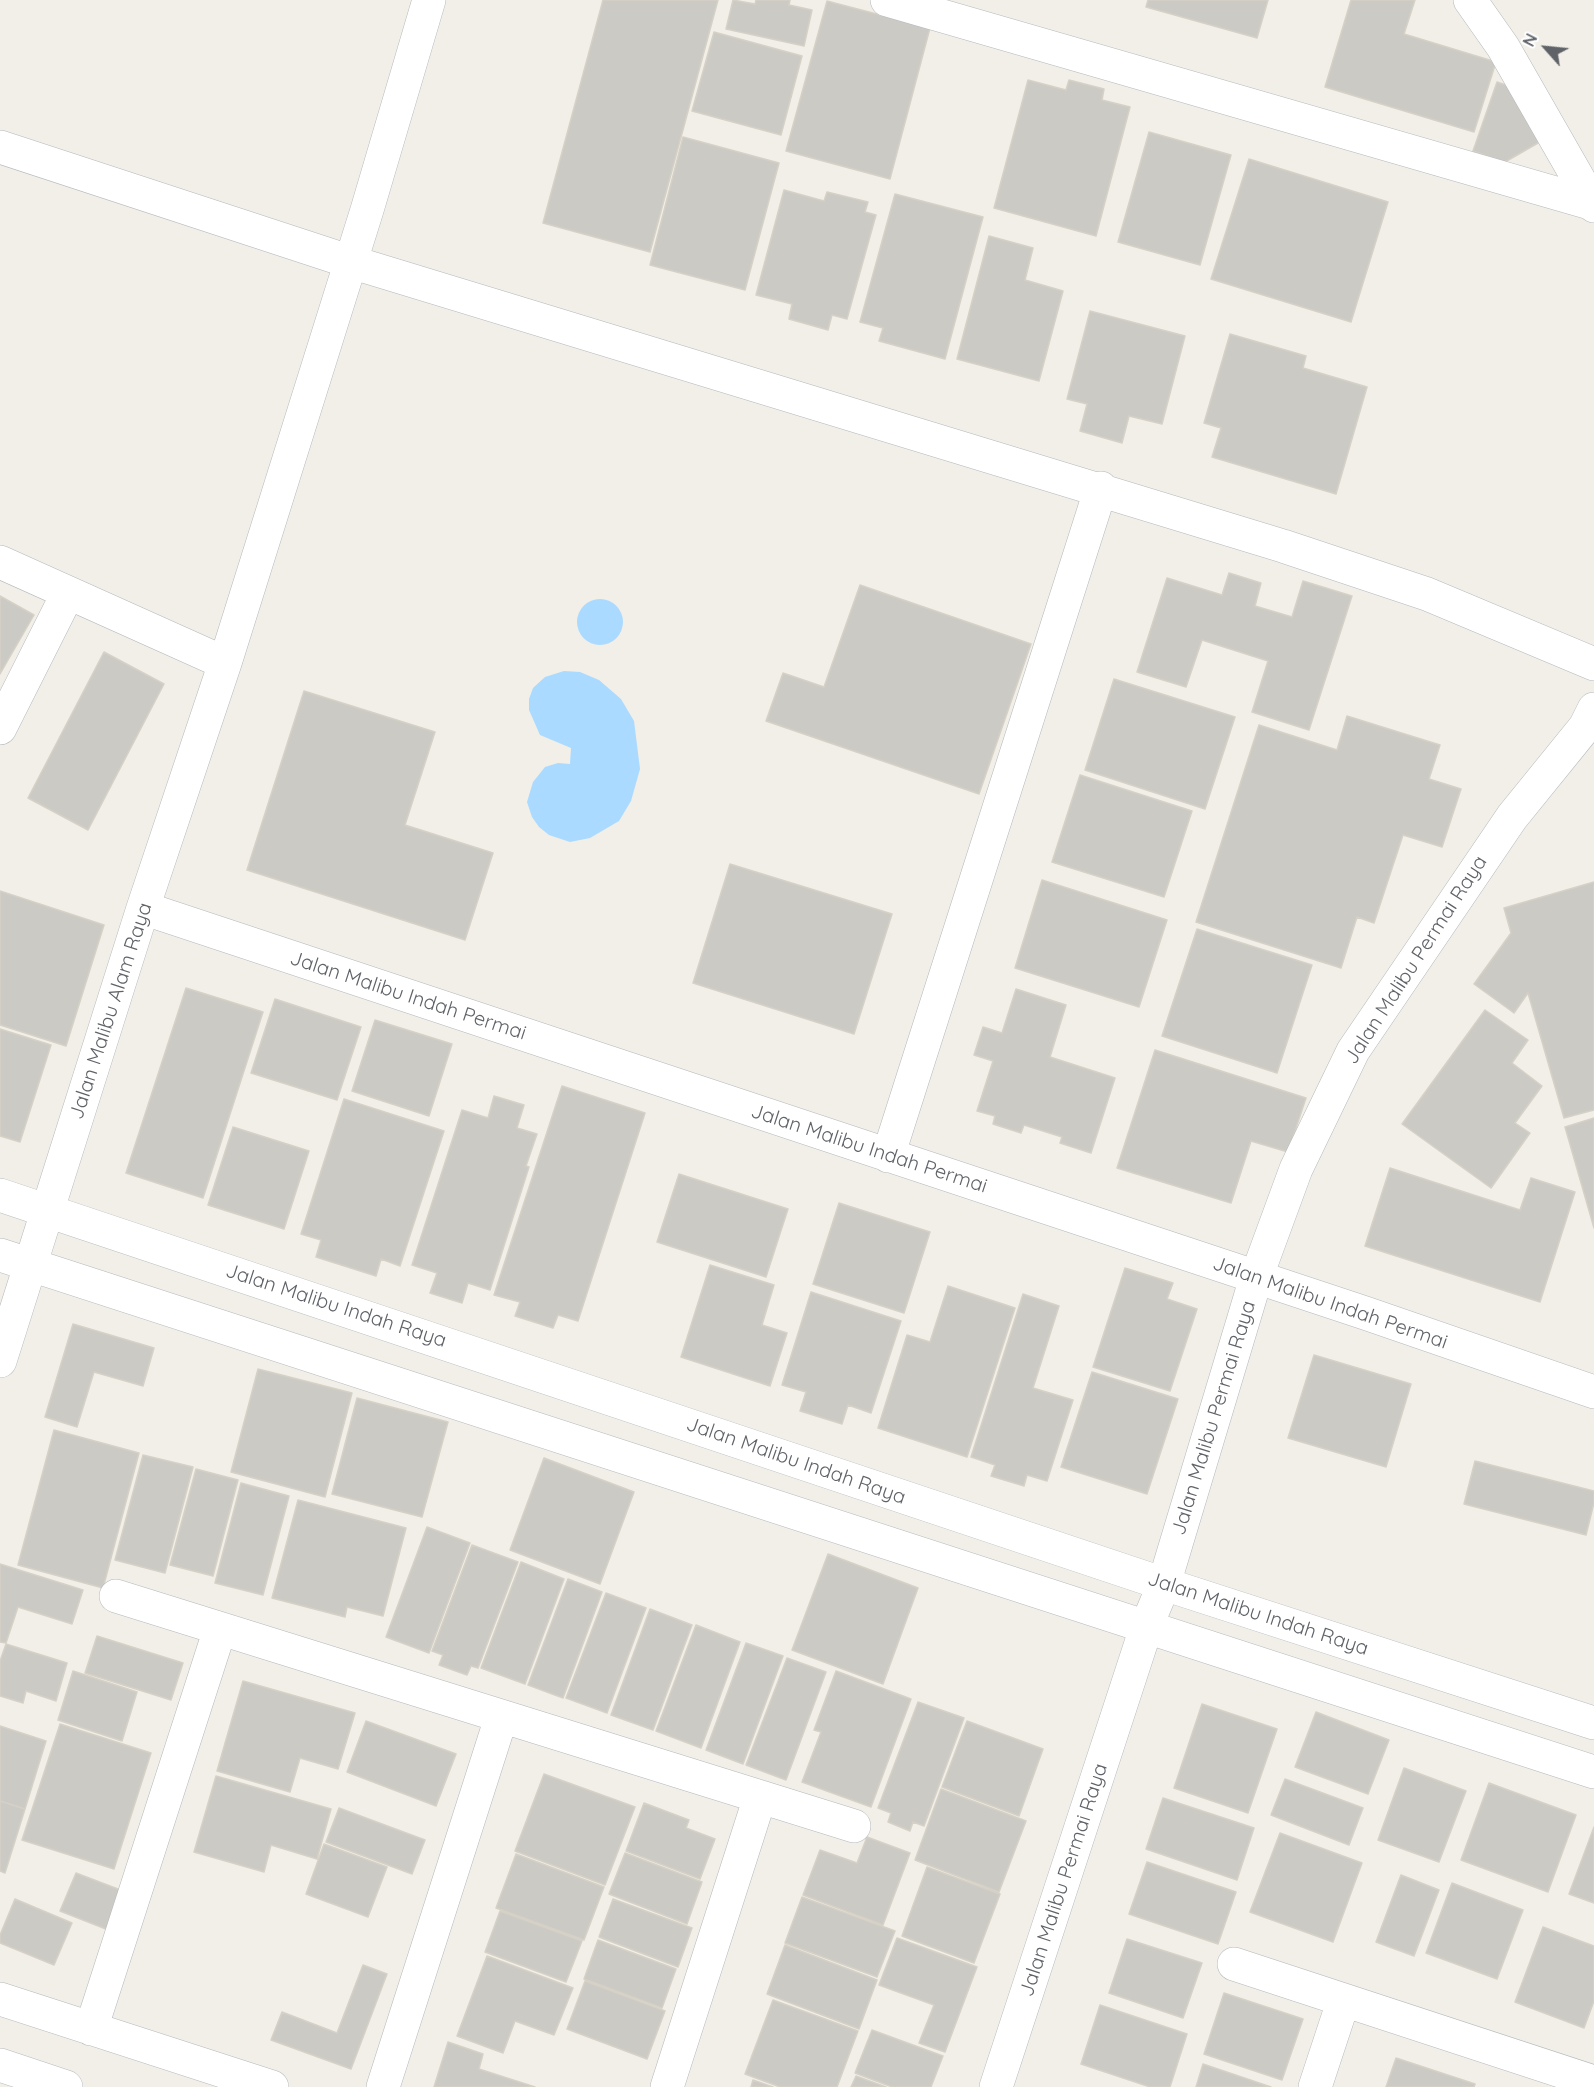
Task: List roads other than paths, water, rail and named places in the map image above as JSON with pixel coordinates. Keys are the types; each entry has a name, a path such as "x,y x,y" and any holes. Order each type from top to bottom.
{"street":[{"name":"Jalan Malibu Alam Raya","path":"0,1361 143,908 225,663 351,262 429,0"},
{"path":"887,0 1594,205"},
{"path":"1470,0 1503,47 1594,205"},
{"path":"0,147 351,262 1101,488 1427,594 1594,664"},
{"path":"888,1155 1101,488"},
{"path":"0,562 67,595 225,663"},
{"path":"0,728 67,595"},
{"name":"Jalan Malibu Permai Raya","path":"996,2087 1147,1625 1164,1584 1256,1278 1296,1169 1353,1051 1512,817 1591,731"},
{"name":"Jalan Malibu Indah Permai","path":"143,908 1594,1392"},
{"name":"Jalan Malibu Indah Raya","path":"0,1195 1164,1584 1594,1723"},
{"path":"0,1255 642,1464 1147,1625 1594,1772"},
{"path":"642,1464 658,1414"},
{"path":"116,1596 501,1718 854,1826"},
{"path":"91,2029 220,1629"},
{"path":"1494,1740 1507,1695"},
{"path":"383,2087 501,1718"},
{"path":"667,2087 760,1797"},
{"path":"1234,1964 1344,2002 1469,2040 1594,2082"},
{"path":"0,1999 272,2087"},
{"path":"1315,2087 1344,2002"},
{"path":"0,2065 66,2087"}],"water":[{"path":"600,599 616,606 623,622 616,638 600,645 584,638 577,622 584,606"},
{"path":"564,671 580,672 599,680 621,699 634,721 640,769 631,801 619,821 590,838 570,842 549,835 539,827 532,817 527,802 533,782 545,767 558,763 570,764 571,748 540,735 529,710 529,699 533,688 545,677"}]}
